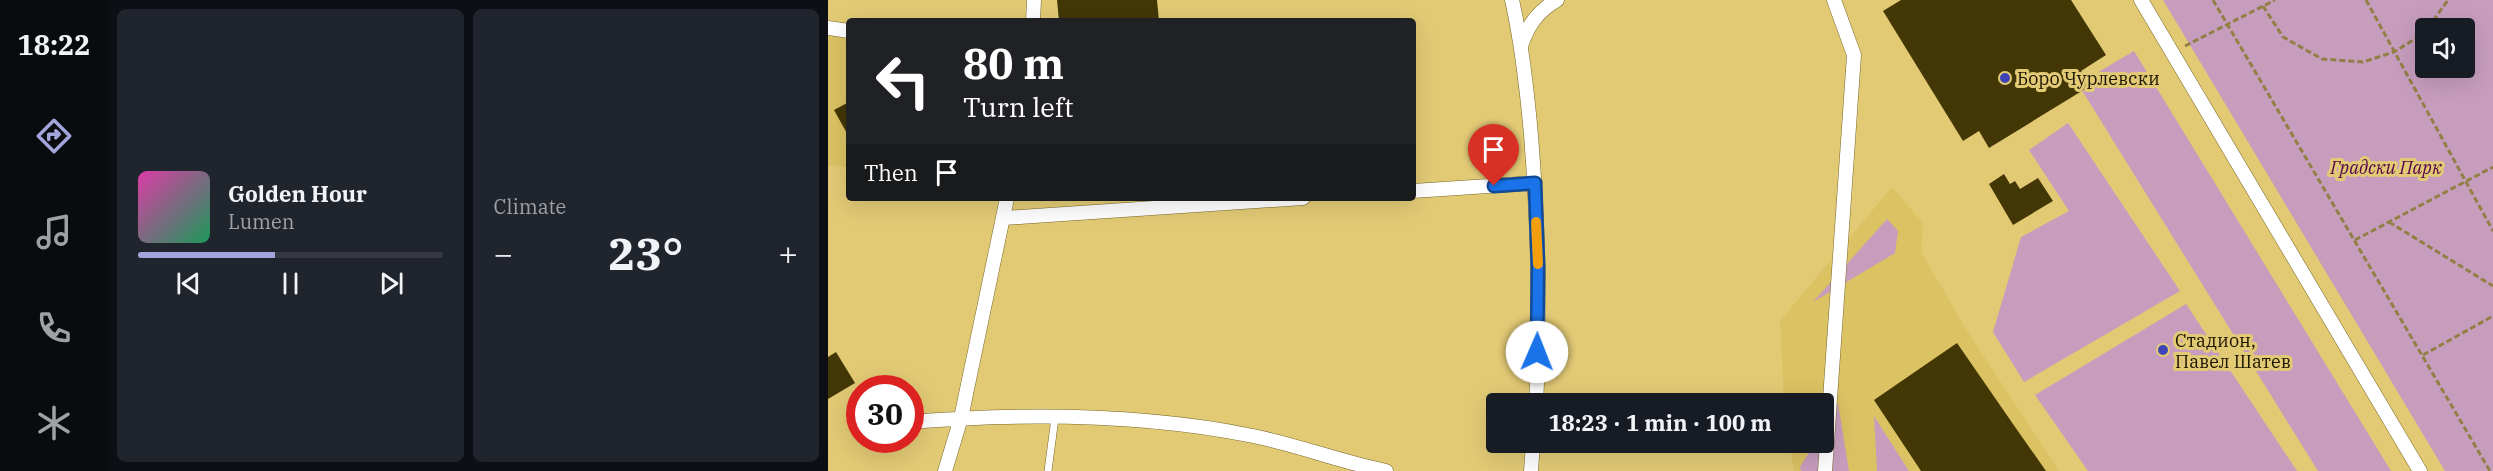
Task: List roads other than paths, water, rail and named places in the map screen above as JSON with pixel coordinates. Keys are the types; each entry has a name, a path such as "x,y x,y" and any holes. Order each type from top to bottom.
{"street":[{"path":"1033,18 1034,0"},
{"path":"1512,0 1520,48 1535,183 1538,267 1536,393"},
{"path":"1520,48 1534,18 1543,8 1557,0"},
{"path":"1825,471 1854,55 1834,0"},
{"path":"2141,0 2420,471"},
{"path":"828,28 846,31"},
{"path":"1416,191 1535,183"},
{"path":"945,471 961,418 1007,201"},
{"path":"1004,218 1259,201"},
{"path":"924,421 961,418 1055,418 1150,422 1253,436 1354,468 1386,471"},
{"path":"1532,471 1533,453"}],"lane":[{"path":"1048,471 1055,418"}],"place":[{"name":"Боро Чурлевски","path":"2005,78"},
{"name":"Стадион, Павел Шатев","path":"2163,350"}],"park label":[{"name":"Градски Парк","path":"2386,167"}]}
